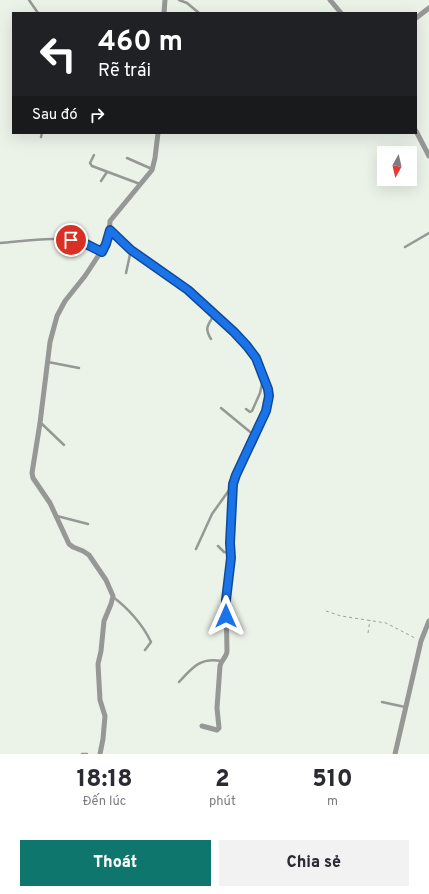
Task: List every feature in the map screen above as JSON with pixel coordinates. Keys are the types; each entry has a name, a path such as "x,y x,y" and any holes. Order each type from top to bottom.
{"street":[{"path":"164,12 165,0"},
{"path":"330,0 340,12"},
{"path":"417,17 429,8"},
{"path":"417,133 429,156"},
{"path":"100,754 105,716 100,700 98,664 104,621 113,596 106,580 90,556 71,546 56,516 32,476 52,332 56,316 65,301 102,252 110,230 110,221 152,170 158,134"},
{"path":"110,230 131,250 188,290 247,346 256,358 268,389 269,396 264,417 233,484 230,553 231,565 226,600 227,651 226,656 221,661 217,708 218,728 217,730 202,726"},
{"path":"395,754 421,641 429,621"}],"lane":[{"path":"29,0 37,12"},
{"path":"179,0 190,5 198,12"},
{"path":"94,155 90,163 91,165 141,184"},
{"path":"127,158 152,170"},
{"path":"101,181 107,172"},
{"path":"405,247 429,233"},
{"path":"0,243 71,240 84,243 102,252"},
{"path":"126,273 131,250"},
{"path":"212,339 207,330 214,315"},
{"path":"48,362 79,368"},
{"path":"246,409 252,411 260,393 264,377"},
{"path":"221,408 255,436"},
{"path":"40,423 64,445"},
{"path":"196,549 212,514 233,484"},
{"path":"56,516 88,524"},
{"path":"218,546 224,552 230,553"},
{"path":"113,596 124,605 145,632 150,642 145,650"},
{"path":"179,682 194,666 203,661 221,661"},
{"path":"382,702 405,707"},
{"path":"82,754 87,754"}],"path":[{"path":"326,611 341,616 386,623 421,641"},
{"path":"368,633 370,620"}],"route":[{"path":"71,240 84,243 102,252 110,230 131,250 188,290 234,332 256,358 261,368 269,396 264,417 233,484 230,543 231,565 227,582 226,616"}]}
